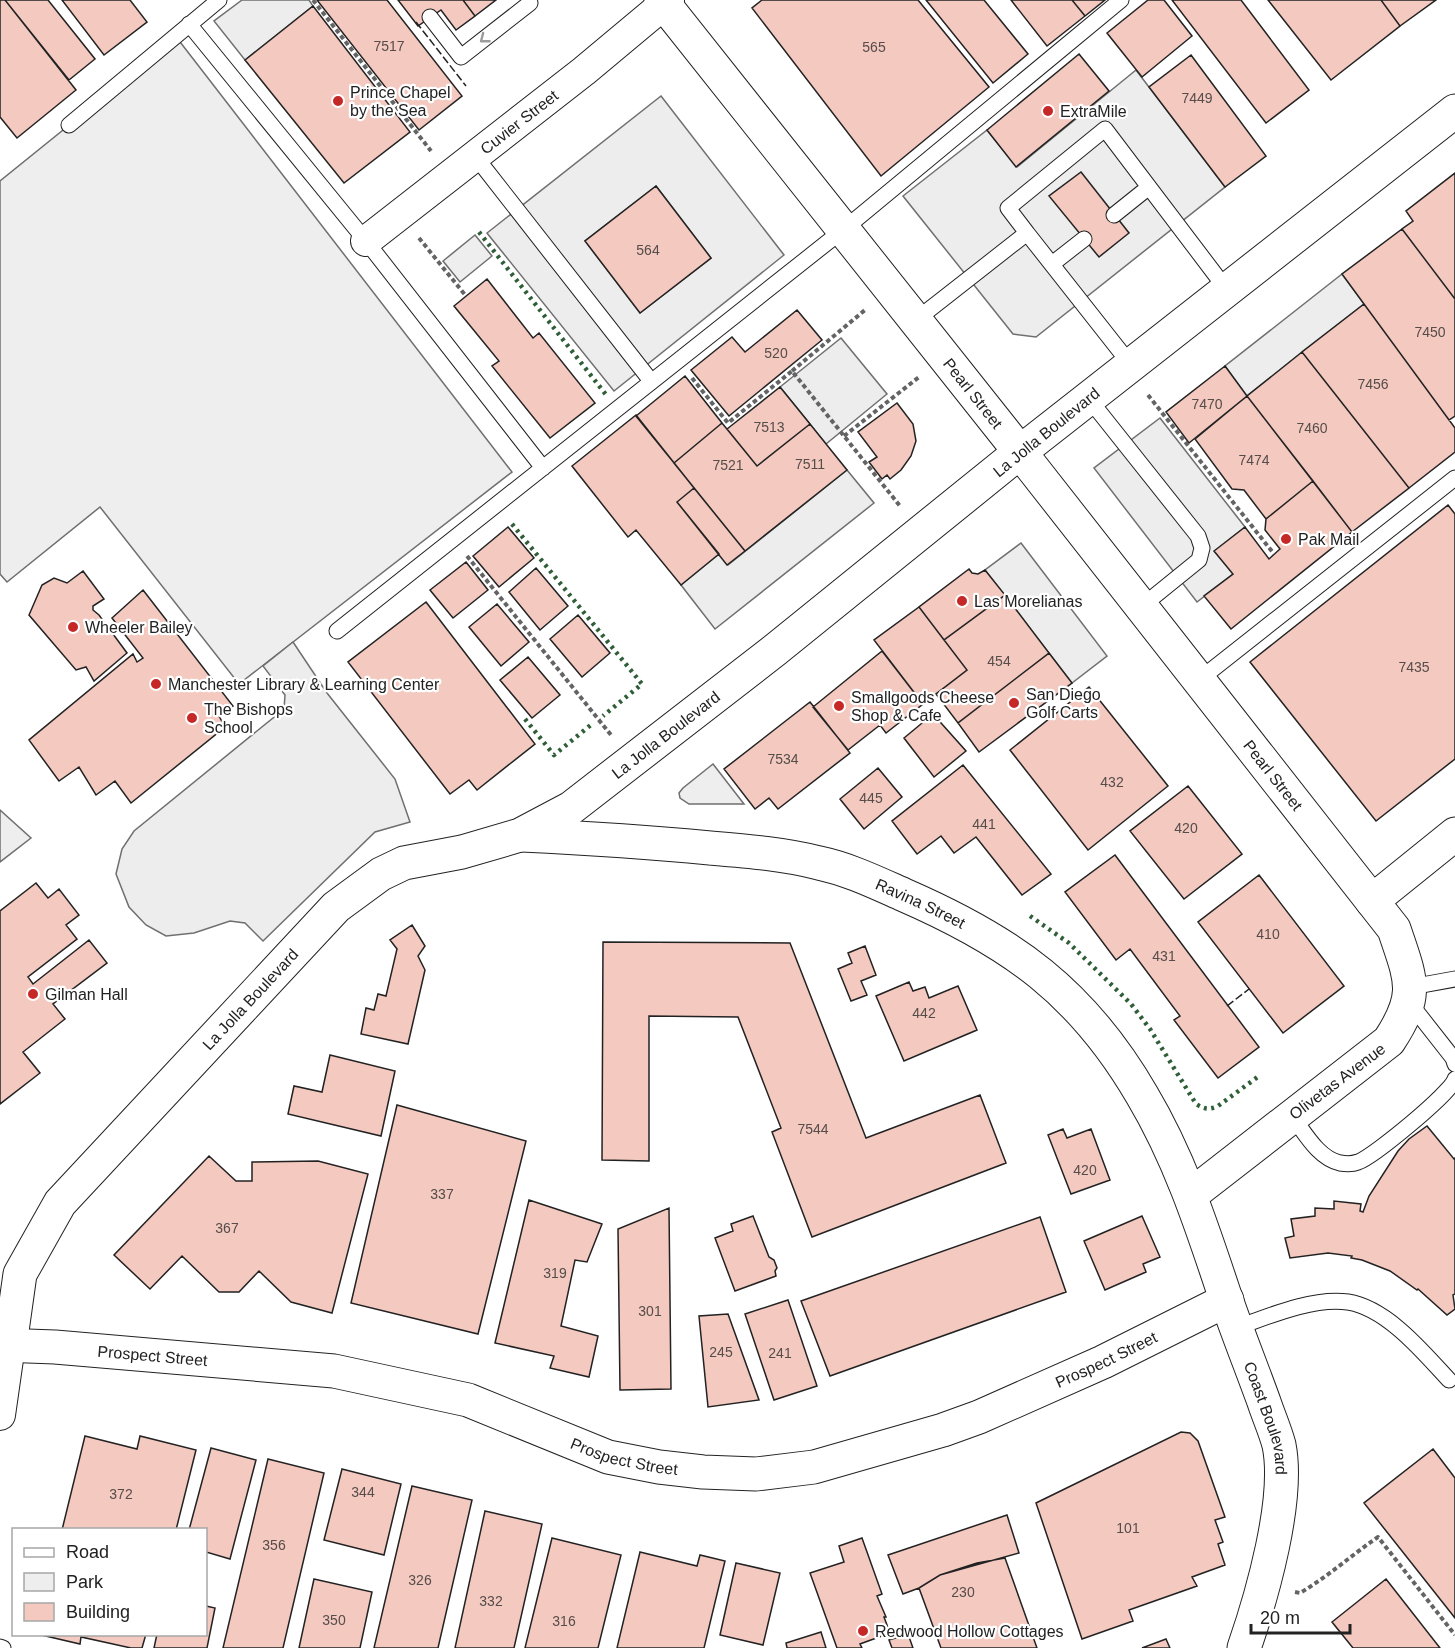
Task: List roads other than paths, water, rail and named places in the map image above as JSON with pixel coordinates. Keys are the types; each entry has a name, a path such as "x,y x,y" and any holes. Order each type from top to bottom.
{"street":[{"name":"Pearl Street","path":"665,1 1372,901"},
{"name":"Cuvier Street","path":"366,241 584,71 665,1"},
{"name":"La Jolla Boulevard","path":"0,1415 5,1345 20,1274 60,1203 336,906 381,874 404,863 462,852 520,835 571,808 1128,366 1455,111"},
{"path":"1410,994 1410,974 1394,929 1372,901 1455,834"},
{"name":"Ravina Street","path":"520,835 684,845 757,852 821,863 886,887 950,916 1002,944 1047,977 1076,1004 1099,1031 1140,1091 1164,1134 1191,1195"},
{"name":"Olivetas Avenue","path":"1191,1195 1389,1041 1403,1020 1410,994"},
{"name":"Coast Boulevard","path":"1191,1195 1274,1428 1282,1468 1279,1507 1262,1585 1244,1648"},
{"name":"Prospect Street","path":"5,1345 54,1347 334,1371 468,1400 608,1457 681,1469 756,1474 814,1467 943,1430 979,1417 1103,1362 1232,1314"}],"lane":[{"path":"69,125 219,0"},
{"path":"337,631 843,230 1121,0"},
{"path":"430,17 461,57 530,3"},
{"path":"189,24 366,241 543,468"},
{"path":"1128,366 1008,208 1105,129 1227,290"},
{"path":"475,156 651,381"},
{"path":"1114,215 1149,187"},
{"path":"916,320 1027,233"},
{"path":"1052,264 1084,239"},
{"path":"1089,399 1198,536 1202,548 1199,560 1142,607"},
{"path":"1199,680 1455,478"},
{"path":"1455,979 1410,994 1455,1064"},
{"path":"1292,1116 1322,1154 1333,1161 1351,1164 1370,1156 1442,1096 1454,1084 1455,1079"},
{"path":"1232,1314 1330,1302 1348,1302 1368,1309 1386,1320 1419,1348 1449,1380"}],"place":[{"name":"Prince Chapel by the Sea","path":"338,101"},
{"name":"ExtraMile","path":"1048,111"},
{"name":"Pak Mail","path":"1286,539"},
{"name":"Las Morelianas","path":"962,601"},
{"name":"Wheeler Bailey","path":"73,627"},
{"name":"Manchester Library & Learning Center","path":"156,684"},
{"name":"San Diego Golf Carts","path":"1014,703"},
{"name":"Smallgoods Cheese Shop & Cafe","path":"839,706"},
{"name":"The Bishops School","path":"192,718"},
{"name":"Gilman Hall","path":"33,994"},
{"name":"Redwood Hollow Cottages","path":"863,1631"}]}
